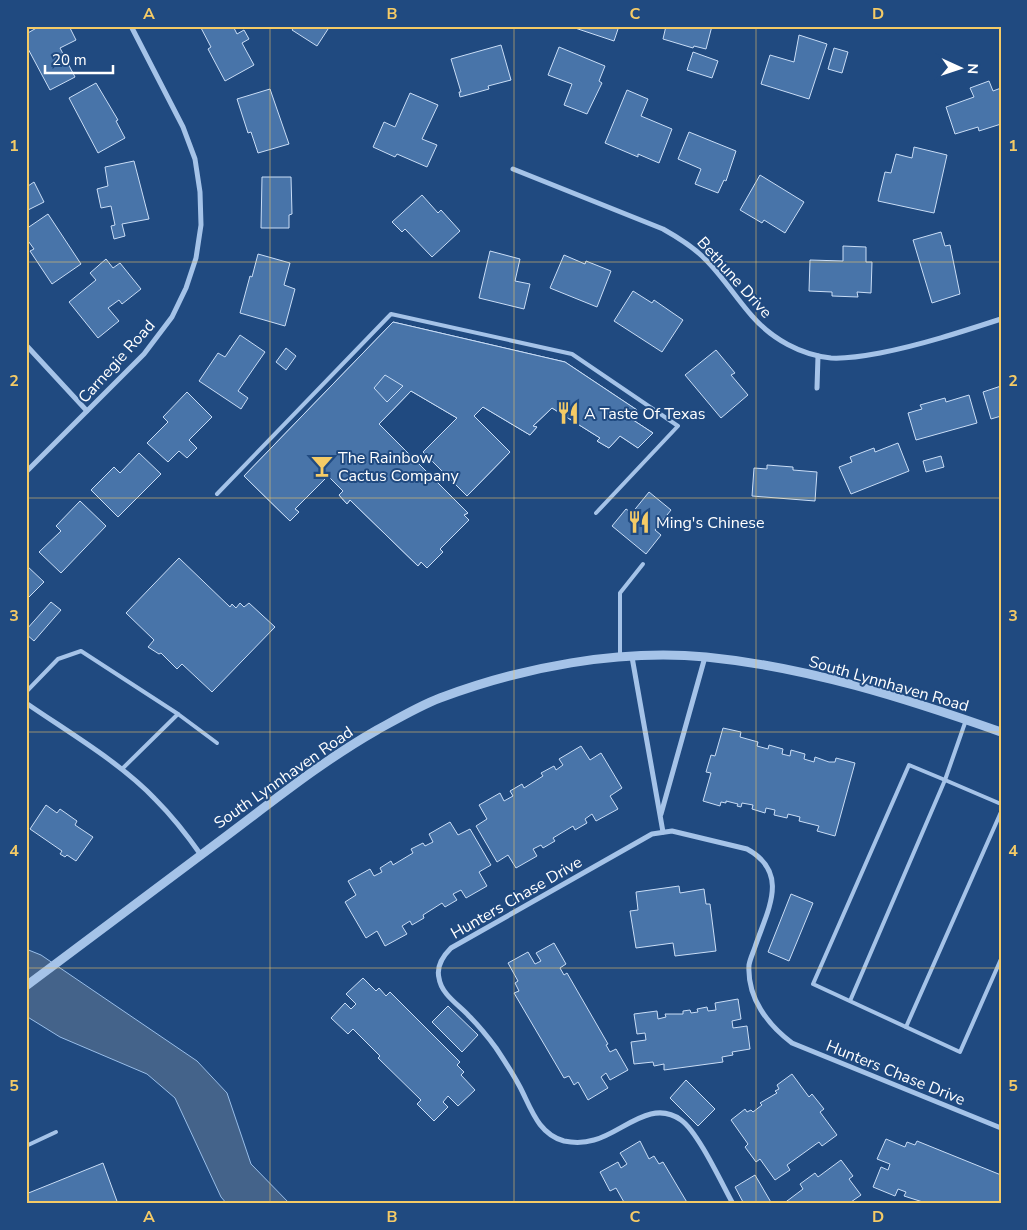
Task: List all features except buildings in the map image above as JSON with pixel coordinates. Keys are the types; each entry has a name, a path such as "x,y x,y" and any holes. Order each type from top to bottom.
{"street":[{"name":"Carnegie Road","path":"26,472 144,354 172,317 186,288 196,258 201,225 200,192 195,158 183,127 131,26"},
{"name":"Bethune Drive","path":"513,170 663,229 686,242 706,260 752,317 771,334 792,347 818,356 857,358 910,348 1001,319"},
{"path":"26,345 87,411"},
{"path":"818,356 818,388"},
{"name":"South Lynnhaven Road","path":"26,986 319,766 376,730 437,699 493,680 538,669 596,659 662,655 706,657 775,667 845,682 1001,732"},
{"path":"632,657 663,832"},
{"path":"660,817 706,657"},
{"path":"26,703 122,769 154,797 183,829 201,855"},
{"name":"Hunters Chase Drive","path":"733,1204 692,1130 681,1120 668,1114 653,1113 595,1140 579,1143 562,1140 547,1133 536,1120 519,1086 496,1049 469,1016 444,990 439,979 438,967 444,955 451,948 652,834 672,831 748,849 758,855 768,865 773,878 773,893 749,963 749,976 762,1014 776,1030 792,1043 1001,1128"}],"lane":[{"path":"217,494 391,314 572,354 678,426 596,513"},
{"path":"620,658 620,593 643,564"},
{"path":"26,692 58,660 81,652 178,714 217,743"},
{"path":"122,769 178,714"},
{"path":"850,1001 945,780 966,720"},
{"path":"1001,804 909,765 813,984 960,1052 1001,959"},
{"path":"906,1027 1001,812"},
{"path":"26,1146 56,1132"}],"water":[{"path":"26,949 41,955 197,1061 227,1093 251,1164 290,1204 227,1204 221,1197 175,1098 147,1074 60,1037 26,1016"}],"place":[{"name":"A Taste Of Texas","path":"568,413"},
{"name":"The Rainbow Cactus Company","path":"322,466"},
{"name":"Ming's Chinese","path":"639,522"}]}
